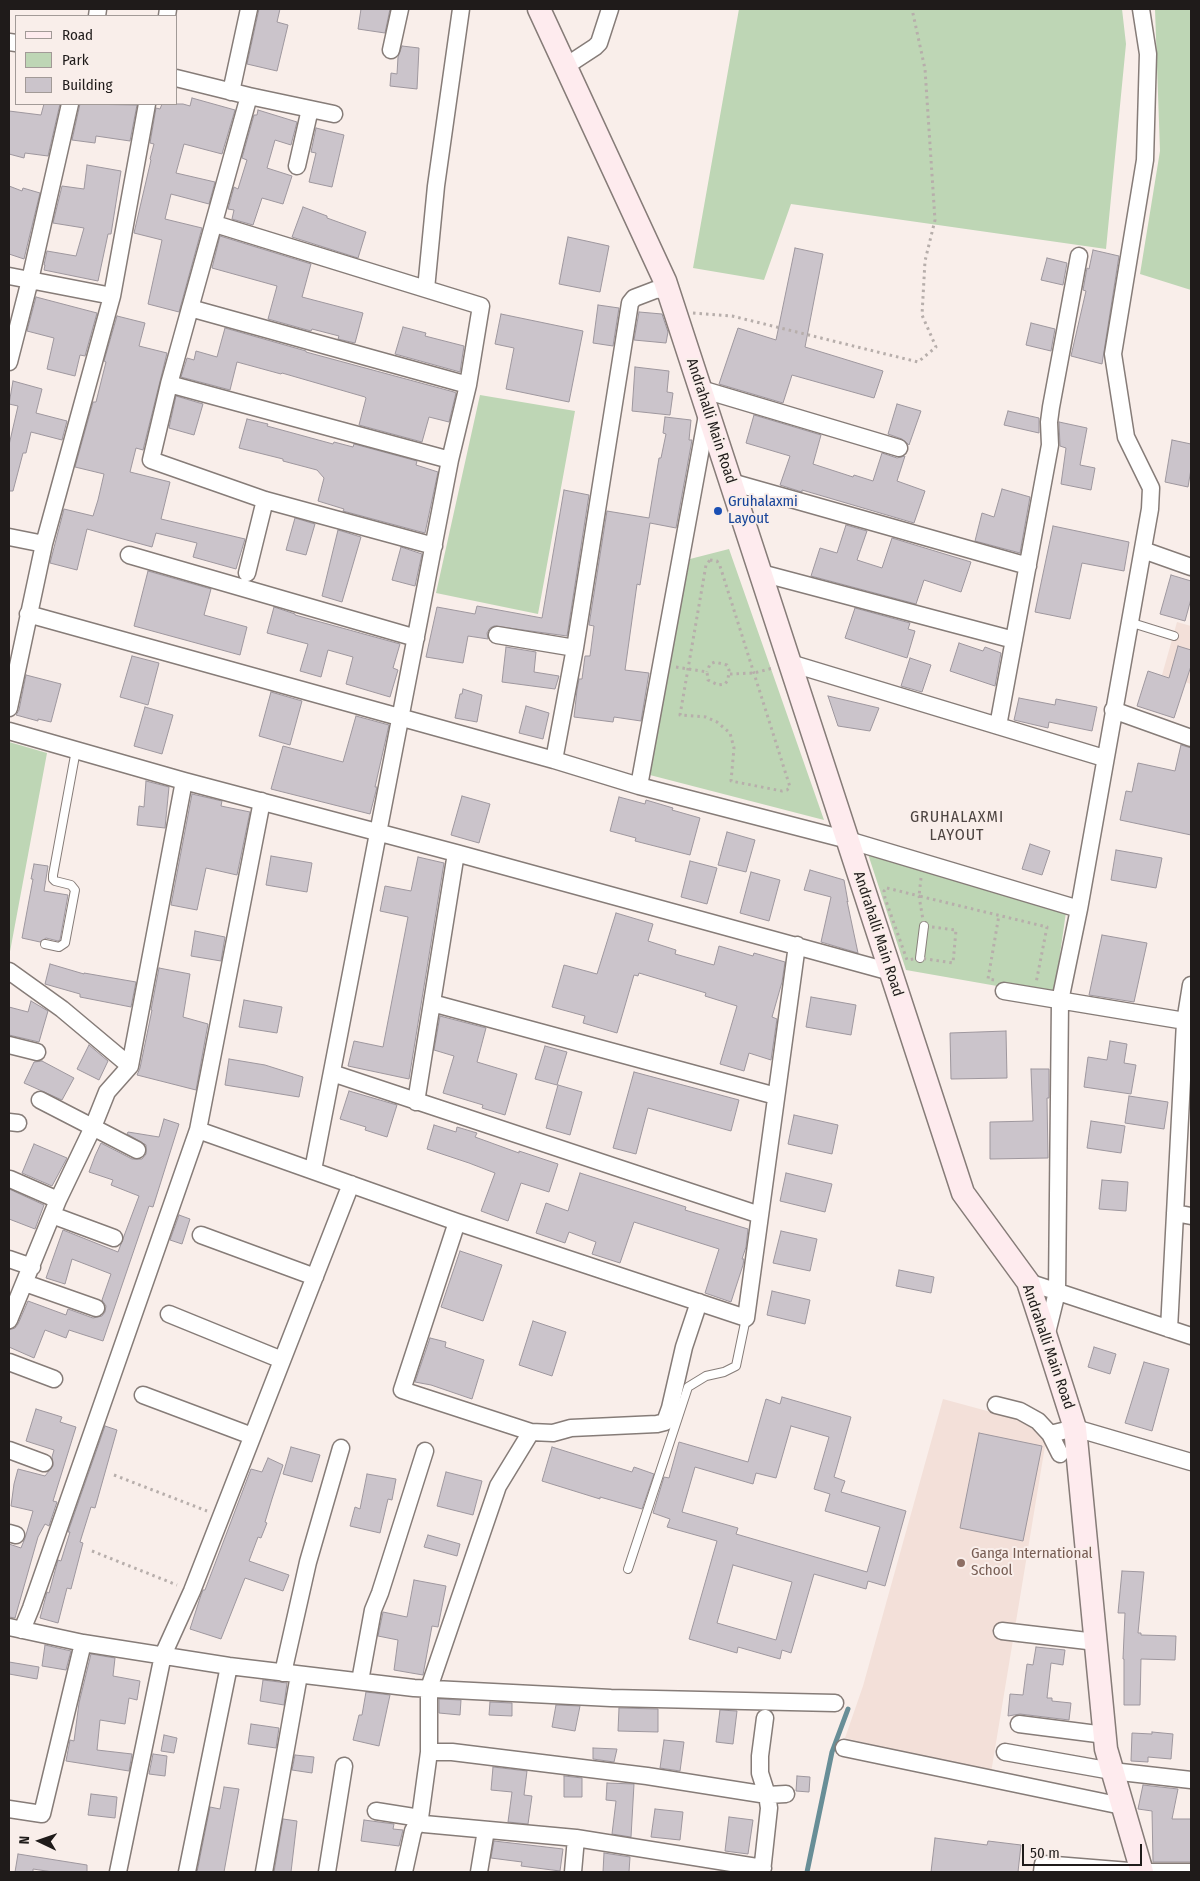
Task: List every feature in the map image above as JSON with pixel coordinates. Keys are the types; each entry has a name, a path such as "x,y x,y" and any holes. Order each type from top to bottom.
{"main road":[{"name":"Andrahalli Main Road","path":"542,11 668,289 963,1193 1028,1282 1046,1337 1075,1428 1106,1749 1142,1872"}],"street":[{"path":"231,92 249,9"},
{"path":"391,50 400,9"},
{"path":"426,289 436,186 461,9"},
{"path":"566,66 599,43 610,9"},
{"path":"1046,1337 1056,1292 1060,1000 1079,909 1104,758 1150,509 1151,488 1126,437 1113,354 1145,160 1148,54 1141,9"},
{"path":"178,79 334,114"},
{"path":"249,96 215,224 190,308 151,460 265,500 434,546"},
{"path":"9,362 30,280 70,105"},
{"path":"9,708 44,544 112,296 147,105"},
{"path":"297,166 310,109"},
{"path":"215,224 481,306 468,385 450,460 313,1170"},
{"path":"998,726 1050,445 1049,422 1051,407 1079,256"},
{"path":"9,276 112,296"},
{"path":"554,760 575,648 630,303 634,298 656,290 668,289"},
{"path":"190,308 468,385"},
{"path":"170,384 450,460"},
{"path":"701,389 899,448"},
{"path":"639,786 708,411"},
{"path":"731,482 1028,566"},
{"path":"247,573 265,500"},
{"path":"9,537 44,544"},
{"path":"1143,550 1191,567"},
{"path":"129,555 416,638"},
{"path":"761,573 1014,640"},
{"path":"28,614 554,760 639,786 848,840 1079,909"},
{"path":"497,635 575,648"},
{"path":"790,663 1104,758"},
{"path":"1113,710 1191,738"},
{"path":"9,731 891,972"},
{"path":"9,1320 55,1207 93,1127 107,1092 130,1066 184,780"},
{"path":"262,801 198,1130 34,1598 15,1628 83,1643 229,1666 414,1688 612,1698 835,1703"},
{"path":"416,1102 456,852"},
{"path":"198,1130 458,1222 746,1318 797,945"},
{"path":"9,972 62,1009 130,1066"},
{"path":"1168,1329 1175,1212 1186,1118 1188,1022 1191,984"},
{"path":"1001,986 1060,1000 1188,1022"},
{"path":"432,1003 776,1096"},
{"path":"9,1046 37,1052"},
{"path":"332,1073 760,1214"},
{"path":"40,1100 137,1150"},
{"path":"10,1180 55,1207 114,1238"},
{"path":"118,1872 163,1655 192,1591 351,1184"},
{"path":"1175,1212 1191,1216"},
{"path":"458,1222 402,1390 531,1432 553,1433 571,1428 665,1422 684,1347 699,1302"},
{"path":"201,1235 315,1277"},
{"path":"9,1259 32,1267"},
{"path":"25,1282 96,1308"},
{"path":"1028,1282 1191,1336"},
{"path":"169,1314 282,1360"},
{"path":"9,1362 54,1378"},
{"path":"143,1395 252,1436"},
{"path":"996,1405 1020,1411 1038,1421 1050,1434 1060,1454"},
{"path":"1050,1434 1075,1428 1191,1462"},
{"path":"404,1872 413,1831 420,1818 429,1752 429,1688 498,1486 531,1432"},
{"path":"264,1872 308,1562 341,1448"},
{"path":"9,1450 44,1463"},
{"path":"360,1681 373,1610 425,1451"},
{"path":"1002,1631 1096,1642"},
{"path":"9,1809 42,1814 83,1643"},
{"path":"187,1872 229,1666"},
{"path":"376,1811 420,1818 424,1824 576,1838 763,1870 769,1816 767,1795 760,1773 760,1756 765,1718"},
{"path":"1019,1724 1105,1735"},
{"path":"844,1748 1122,1806"},
{"path":"429,1752 452,1752 637,1775 767,1795 786,1794"},
{"path":"1005,1752 1112,1771 1191,1780"},
{"path":"326,1872 344,1766"},
{"path":"479,1872 486,1830"},
{"path":"573,1872 576,1838"},
{"path":"1042,1872 1043,1864 1142,1872 1191,1872"}],"lane":[{"path":"1130,622 1174,636"},
{"path":"45,944 59,947 64,943 74,890 71,884 55,881 53,875 76,750"},
{"path":"920,958 924,926"},
{"path":"628,1569 688,1388 706,1376 724,1372 736,1366 746,1318"}],"path":[{"path":"675,312 732,316 918,362 936,347 922,315 925,261 935,220 926,69 912,9"},
{"path":"710,560 717,561 790,787 787,790 782,791 731,780 734,748 730,733 717,722 706,717 680,715 688,669 706,565 710,560"},
{"path":"715,662 727,666 730,674 725,684 718,685 708,680 707,672 710,664 715,662"},
{"path":"661,664 707,672"},
{"path":"730,674 754,673"},
{"path":"923,863 919,896 1047,926 1036,986"},
{"path":"999,915 988,979 1001,986"},
{"path":"114,1475 221,1516"},
{"path":"92,1551 192,1591"}],"shaded area":[{"path":"1177,622 1191,626 1191,684 1162,675"},
{"name":"Ganga International School","path":"943,1399 1035,1424 1046,1440 991,1773 845,1738 863,1686"}],"green space":[{"path":"739,9 1122,9 1126,44 1106,249 791,204 764,280 693,268"},
{"path":"1155,9 1191,9 1191,290 1140,274 1160,151"},
{"path":"480,395 575,411 538,614 436,593"},
{"path":"729,549 824,820 646,774 690,559"},
{"path":"9,742 47,753 9,957"},
{"path":"868,854 1066,912 1054,996 906,970"}],"building":[{"path":"259,9 280,9 277,22 288,25 277,71 247,64"},
{"path":"361,9 390,9 385,33 358,29"},
{"path":"402,46 419,48 417,89 390,86 391,73 397,74 398,57"},
{"path":"192,98 235,110 222,154 184,144 176,173 215,182 209,204 171,194 165,219 202,228 179,312 148,304 162,240 134,233 154,144 150,143 156,108 160,109 162,105 178,104 190,106"},
{"path":"44,105 60,105 48,156 25,153 24,158 9,154 9,111 41,115"},
{"path":"80,105 137,105 130,141 96,136 95,143 72,140"},
{"path":"258,110 297,122 291,145 275,140 267,168 292,176 283,204 262,198 253,225 232,219 234,210 228,209 234,187 238,189 247,160 242,158 254,115 257,115"},
{"path":"316,128 344,135 332,187 309,182 316,153 311,152"},
{"path":"87,165 121,171 111,234 108,234 98,281 44,270 47,251 76,256 84,228 53,223 62,186 84,189"},
{"path":"9,186 22,191 23,188 40,193 24,259 9,254"},
{"path":"303,207 366,232 358,258 292,237"},
{"path":"220,236 311,264 302,297 363,313 355,343 338,339 339,336 312,329 311,331 268,319 277,286 212,268"},
{"path":"568,237 609,246 600,292 559,284"},
{"path":"795,248 823,254 805,347 883,371 874,398 792,375 783,403 719,384 738,328 776,340"},
{"path":"1093,250 1119,256 1102,364 1071,356 1086,291 1083,290 1087,268 1089,269"},
{"path":"1047,258 1067,263 1063,285 1041,280"},
{"path":"36,297 97,313 85,356 80,355 75,376 47,369 54,338 27,331"},
{"path":"598,305 619,308 613,346 593,343"},
{"path":"639,312 662,314 668,332 666,343 634,340"},
{"path":"501,314 583,331 569,402 506,389 514,348 495,344"},
{"path":"117,316 145,323 139,346 167,353 143,450 136,448 130,472 170,482 161,519 245,539 236,569 193,557 197,543 156,533 152,547 87,529 77,570 50,563 64,509 93,516 98,500 104,474 75,467 93,402 96,402 106,362 104,361"},
{"path":"1031,323 1055,329 1051,351 1026,345"},
{"path":"403,327 426,333 425,336 464,346 460,372 395,354"},
{"path":"225,328 454,392 456,393 449,422 429,417 422,442 359,425 365,397 282,373 237,362 230,390 181,377 187,358 194,360 196,351 217,357"},
{"path":"635,367 669,371 667,392 673,393 670,415 632,411"},
{"path":"13,381 42,389 36,413 67,421 62,440 31,432 26,453 23,453 13,491 9,491 9,445 18,406 9,404"},
{"path":"176,396 203,404 194,435 169,428"},
{"path":"897,404 921,411 909,445 902,439 888,434"},
{"path":"1008,411 1039,418 1039,433 1004,425"},
{"path":"754,415 821,435 813,464 853,477 854,475 873,481 882,453 897,458 905,456 897,481 925,491 914,523 780,485 790,456 746,443"},
{"path":"665,417 691,420 689,440 692,440 676,528 650,523 640,585 637,584 625,670 649,673 641,721 614,717 613,722 574,717 577,690 579,679 582,679 585,656 590,656 594,626 589,625 607,511 649,518 659,458 661,458 666,434 663,433"},
{"path":"247,419 333,444 334,442 353,447 354,444 417,461 416,465 438,472 425,533 343,511 344,509 318,501 324,478 317,470 239,448"},
{"path":"1059,422 1087,428 1080,465 1095,468 1091,490 1061,484 1066,448 1060,446"},
{"path":"1172,440 1191,444 1191,469 1188,487 1165,482"},
{"path":"1002,489 1030,497 1020,553 975,541 982,513 994,517"},
{"path":"564,490 589,495 567,636 494,626 487,633 488,639 468,636 463,663 426,657 437,607 475,614 477,606 542,618"},
{"path":"295,518 315,524 306,555 286,550"},
{"path":"846,525 867,531 857,560 882,568 892,538 971,562 961,592 924,580 916,604 811,576 820,548 837,553"},
{"path":"1053,526 1129,542 1124,571 1082,563 1070,619 1035,612"},
{"path":"338,530 361,537 342,602 322,596"},
{"path":"401,547 422,554 415,586 392,580"},
{"path":"148,571 211,589 204,615 247,627 240,655 134,626"},
{"path":"1171,575 1191,581 1191,599 1185,621 1160,614"},
{"path":"274,607 295,615 400,644 393,668 398,670 390,697 346,684 353,657 328,650 321,677 300,671 308,644 267,633"},
{"path":"855,608 910,623 908,629 915,631 907,658 845,638"},
{"path":"959,643 983,651 985,647 1001,653 995,686 950,671"},
{"path":"1178,646 1191,650 1191,666 1174,718 1137,706 1148,671 1169,678"},
{"path":"506,647 536,652 534,672 559,676 555,689 502,682"},
{"path":"132,656 159,663 148,705 120,697"},
{"path":"910,658 931,665 922,692 901,686"},
{"path":"26,675 61,684 51,722 38,719 38,721 16,715 19,710"},
{"path":"463,689 482,695 477,722 455,718 460,694 462,694"},
{"path":"271,692 302,701 290,745 259,736"},
{"path":"828,696 879,708 870,731 838,726"},
{"path":"1019,698 1055,705 1056,699 1097,707 1092,731 1049,722 1048,728 1014,720"},
{"path":"526,706 549,713 543,739 519,733"},
{"path":"145,707 173,715 162,754 134,746"},
{"path":"356,716 389,725 370,814 271,789 283,746 343,762"},
{"path":"1181,745 1191,748 1191,835 1120,820 1126,791 1132,792 1138,763 1175,771"},
{"path":"146,781 169,787 165,828 137,825 139,806 144,807"},
{"path":"192,794 222,801 221,806 250,812 237,875 206,868 197,910 171,905"},
{"path":"462,796 490,804 479,843 451,835"},
{"path":"619,797 645,804 646,800 700,818 690,855 635,841 636,838 610,831"},
{"path":"727,832 755,840 746,872 718,865"},
{"path":"1030,844 1050,851 1042,875 1022,869"},
{"path":"1116,850 1162,858 1156,888 1111,880"},
{"path":"271,856 312,863 307,892 266,885"},
{"path":"418,857 444,863 409,1079 348,1066 354,1041 383,1047 408,917 380,911 385,886 411,891"},
{"path":"690,861 717,868 707,904 681,897"},
{"path":"34,864 48,866 44,891 68,895 60,940 58,941 46,938 40,942 22,938"},
{"path":"810,870 844,880 858,953 821,942 831,897 804,890"},
{"path":"751,872 780,880 769,921 740,913"},
{"path":"616,913 653,924 648,941 676,950 675,954 714,965 719,946 753,956 754,953 785,962 782,982 772,1017 777,1019 771,1060 749,1053 744,1071 720,1064 737,1006 705,996 706,993 639,973 638,976 634,975 617,1033 583,1023 585,1016 552,1007 564,965 597,974"},
{"path":"195,931 225,937 221,961 191,956"},
{"path":"1102,935 1147,943 1134,1002 1089,995"},
{"path":"50,964 84,974 136,982 131,1007 80,997 80,994 45,984"},
{"path":"159,968 190,974 183,1017 208,1024 196,1090 137,1075 152,1010"},
{"path":"811,997 856,1005 851,1035 806,1027"},
{"path":"244,1000 282,1007 277,1033 239,1027"},
{"path":"31,1001 48,1011 39,1042 9,1035 9,1007 28,1012"},
{"path":"440,1016 486,1028 477,1062 517,1074 505,1115 482,1108 483,1105 443,1093 454,1056 434,1050"},
{"path":"1006,1031 1007,1078 951,1079 950,1033"},
{"path":"1110,1041 1127,1044 1124,1063 1136,1065 1131,1094 1084,1087 1088,1057 1107,1060"},
{"path":"89,1045 108,1061 99,1080 77,1069"},
{"path":"545,1046 567,1052 557,1085 535,1079"},
{"path":"229,1059 265,1065 303,1077 299,1097 225,1085"},
{"path":"42,1061 74,1078 62,1100 24,1083 34,1062"},
{"path":"1031,1069 1049,1069 1049,1098 1047,1098 1048,1158 990,1159 990,1122 1033,1121"},
{"path":"634,1072 739,1100 731,1131 648,1108 636,1154 613,1148"},
{"path":"558,1085 582,1092 570,1135 546,1128"},
{"path":"349,1091 397,1105 387,1137 365,1130 366,1127 340,1119"},
{"path":"1129,1096 1168,1102 1164,1129 1125,1123"},
{"path":"794,1115 838,1125 832,1154 788,1144"},
{"path":"164,1119 179,1124 153,1207 149,1206 103,1341 69,1330 66,1338 45,1330 34,1358 9,1347 9,1330 15,1328 18,1324 28,1301 66,1315 68,1309 93,1318 102,1316 105,1312 106,1306 102,1300 111,1274 72,1259 65,1284 46,1278 63,1230 118,1252 139,1196 111,1185 113,1180 89,1172 101,1143 132,1159 142,1159 146,1154 146,1145 127,1134 128,1132 159,1137"},
{"path":"1091,1121 1125,1126 1121,1153 1087,1148"},
{"path":"434,1125 456,1132 457,1127 477,1133 475,1137 519,1153 519,1151 558,1164 549,1192 521,1183 508,1221 481,1211 495,1173 427,1149"},
{"path":"34,1144 67,1158 52,1186 22,1173"},
{"path":"580,1173 686,1207 685,1210 748,1229 746,1247 742,1259 744,1259 743,1265 731,1302 705,1293 719,1249 634,1222 620,1263 592,1254 596,1242 569,1232 565,1243 536,1233 546,1203 568,1211"},
{"path":"786,1173 832,1184 825,1212 780,1201"},
{"path":"1102,1180 1128,1182 1126,1211 1099,1209"},
{"path":"9,1189 44,1205 35,1229 9,1219"},
{"path":"179,1215 190,1219 182,1244 170,1240"},
{"path":"781,1231 817,1239 810,1271 773,1263"},
{"path":"460,1251 502,1265 483,1321 441,1307"},
{"path":"899,1270 934,1277 931,1293 896,1286"},
{"path":"772,1291 810,1300 805,1324 767,1315"},
{"path":"533,1321 566,1332 552,1376 519,1365"},
{"path":"430,1338 446,1342 445,1347 484,1360 472,1399 431,1385 415,1382"},
{"path":"1094,1347 1116,1354 1110,1374 1088,1367"},
{"path":"1144,1362 1169,1369 1152,1431 1125,1423"},
{"path":"782,1397 851,1417 834,1477 845,1481 841,1492 906,1511 885,1586 868,1581 866,1589 814,1574 791,1653 782,1650 780,1659 738,1647 737,1653 689,1639 717,1541 667,1527 670,1519 653,1513 664,1477 669,1478 679,1442 748,1462 766,1399 780,1404","holes":["791,1426 829,1437 814,1489 830,1494 825,1511 880,1527 867,1572 736,1534 738,1528 682,1512 695,1467 753,1484 756,1473 776,1478","733,1565 792,1582 776,1640 717,1623"]},
{"path":"36,1409 62,1417 60,1422 76,1427 53,1501 57,1502 49,1526 45,1524 38,1537 15,1618 9,1617 9,1544 21,1548 33,1511 11,1506 14,1484 18,1469 45,1476 53,1466 52,1457 54,1450 26,1441"},
{"path":"105,1426 117,1430 95,1508 91,1507 80,1542 83,1543 71,1589 67,1588 58,1623 40,1618 47,1592 49,1593 58,1560 61,1561 70,1532 68,1532"},
{"path":"979,1433 1042,1446 1023,1541 960,1528"},
{"path":"291,1447 320,1455 312,1482 283,1474"},
{"path":"552,1447 632,1472 634,1467 654,1474 642,1509 600,1497 600,1499 542,1481"},
{"path":"268,1458 283,1465 265,1522 267,1523 261,1538 258,1537 249,1561 289,1575 283,1591 245,1578 221,1639 190,1629 201,1595 203,1590 205,1590 251,1469 262,1472"},
{"path":"446,1472 482,1481 473,1515 437,1506"},
{"path":"367,1474 396,1479 392,1500 388,1499 380,1533 350,1526 355,1507 360,1509"},
{"path":"428,1535 460,1544 457,1556 424,1547"},
{"path":"1122,1571 1144,1572 1138,1633 1141,1633 1141,1635 1176,1636 1175,1660 1141,1659 1140,1705 1124,1705 1125,1613 1118,1613"},
{"path":"414,1580 446,1586 438,1627 432,1626 423,1675 394,1670 398,1640 378,1636 383,1612 407,1617"},
{"path":"45,1645 71,1651 66,1670 42,1666"},
{"path":"1036,1647 1065,1650 1063,1665 1051,1663 1047,1698 1052,1698 1052,1701 1071,1703 1069,1720 1020,1714 1008,1716 1010,1694 1023,1695 1027,1664 1033,1665"},
{"path":"91,1654 115,1658 113,1676 140,1681 137,1700 129,1698 125,1724 100,1720 97,1750 132,1754 129,1771 66,1761 70,1740 74,1741 79,1703"},
{"path":"9,1662 39,1667 37,1679 9,1674"},
{"path":"263,1680 287,1683 284,1705 260,1701"},
{"path":"366,1692 390,1695 379,1746 353,1740 359,1715 362,1715"},
{"path":"439,1699 461,1700 460,1715 439,1713"},
{"path":"490,1702 512,1703 512,1716 489,1715"},
{"path":"556,1705 580,1706 575,1731 552,1727"},
{"path":"619,1708 658,1709 658,1732 618,1731"},
{"path":"720,1710 737,1711 733,1744 716,1742"},
{"path":"251,1724 279,1728 276,1748 248,1744"},
{"path":"1152,1732 1173,1734 1171,1759 1148,1757 1148,1762 1131,1761 1132,1733 1152,1734"},
{"path":"164,1735 177,1738 174,1753 161,1751"},
{"path":"664,1740 684,1742 680,1771 660,1768"},
{"path":"593,1748 617,1749 614,1762 593,1759"},
{"path":"153,1754 167,1756 165,1776 149,1774"},
{"path":"295,1755 314,1757 312,1773 292,1770"},
{"path":"493,1767 527,1771 524,1795 532,1796 528,1824 508,1822 512,1792 491,1790"},
{"path":"564,1776 582,1778 582,1797 564,1797"},
{"path":"797,1776 810,1777 809,1792 796,1791"},
{"path":"607,1783 634,1784 631,1837 612,1834 616,1801 606,1800"},
{"path":"1143,1785 1178,1789 1172,1819 1191,1819 1191,1862 1153,1862 1152,1811 1138,1809"},
{"path":"224,1787 239,1789 224,1872 197,1872 210,1807 220,1809"},
{"path":"91,1794 117,1797 115,1818 88,1815"},
{"path":"655,1809 683,1812 680,1840 651,1837"},
{"path":"729,1817 753,1820 748,1854 725,1851"},
{"path":"283,1819 297,1821 291,1872 274,1872"},
{"path":"364,1820 394,1824 393,1829 403,1830 399,1846 361,1841"},
{"path":"935,1838 987,1845 988,1841 1021,1845 1018,1872 931,1872"},
{"path":"494,1841 563,1849 560,1871 521,1866 522,1862 491,1858"},
{"path":"604,1853 630,1857 629,1872 603,1872"},
{"path":"18,1854 87,1865 87,1872 53,1872 33,1869 33,1872 15,1872"}],"waterway":[{"path":"807,1872 832,1752 848,1709"}],"place":[{"name":"Gruhalaxmi Layout","path":"718,511"},
{"name":"Ganga International School","path":"961,1563"}],"district":[{"name":"GRUHALAXMI LAYOUT","path":"957,827"}]}
